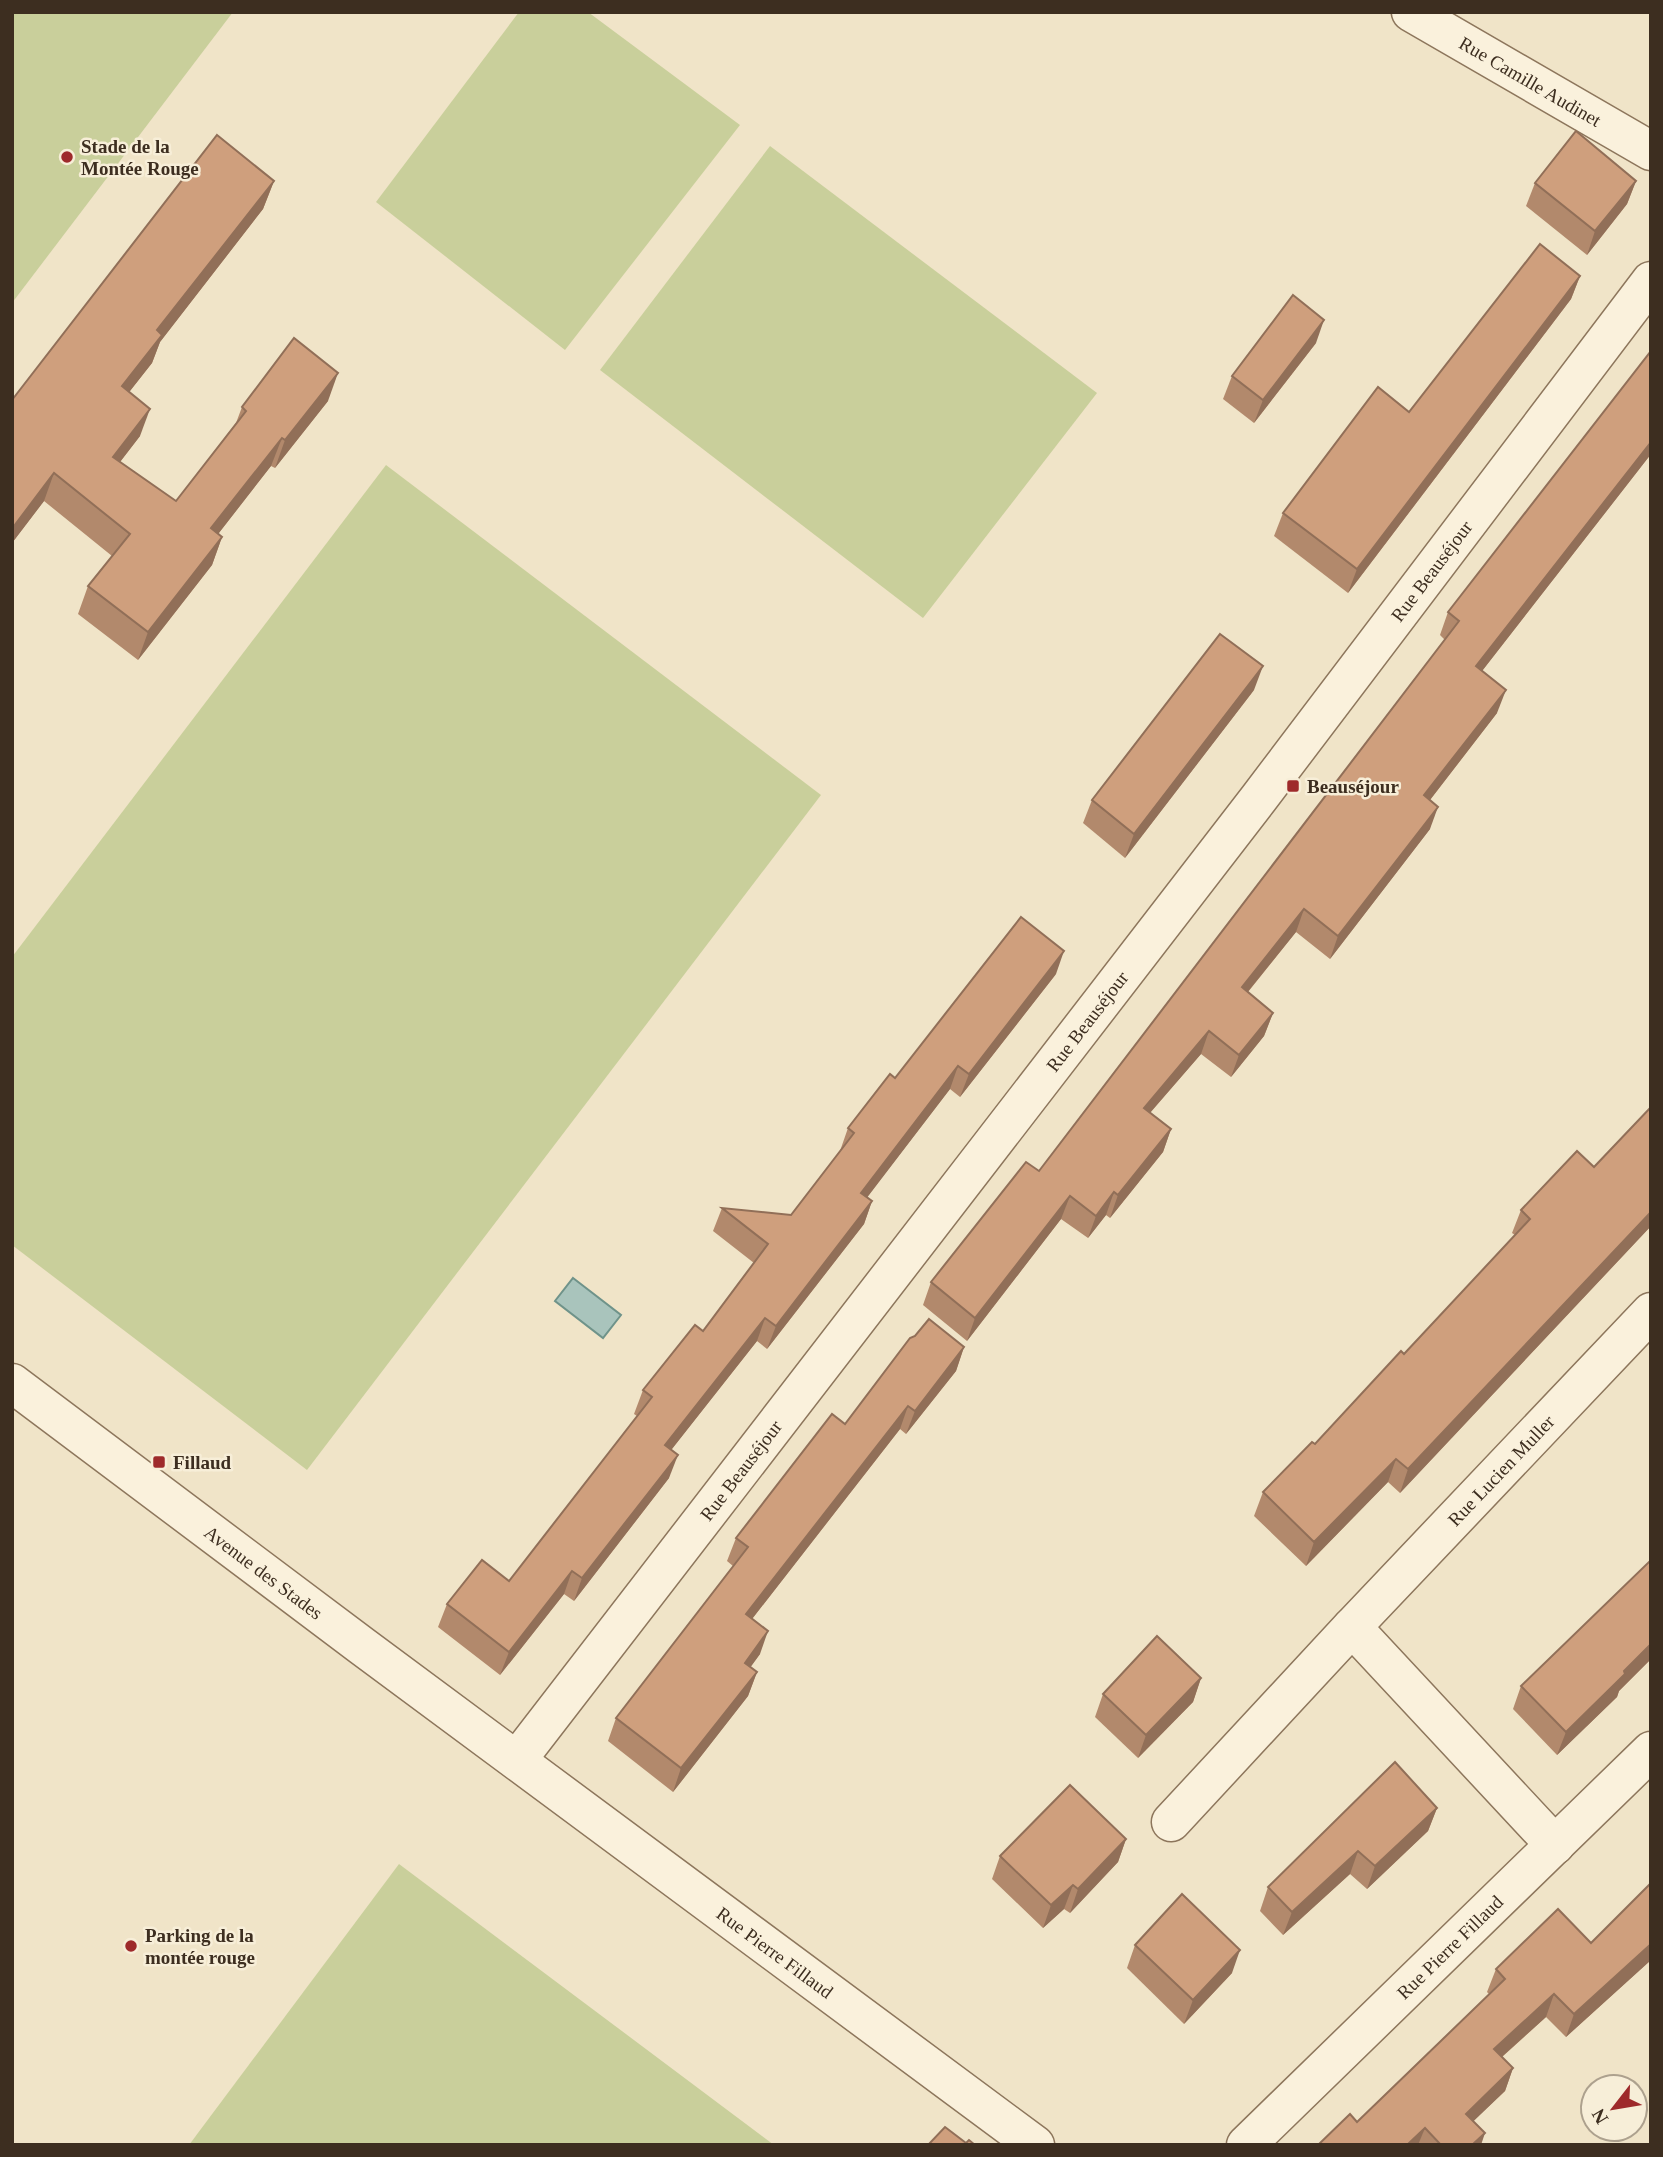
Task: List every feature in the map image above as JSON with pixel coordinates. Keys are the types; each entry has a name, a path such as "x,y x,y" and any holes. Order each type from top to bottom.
{"street":[{"name":"Rue Camille Audinet","path":"1411,12 1651,151"},
{"name":"Rue Beauséjour","path":"517,1759 1259,798 1651,281"},
{"name":"Rue Lucien Muller","path":"1171,1822 1651,1312"},
{"name":"Avenue des Stades","path":"12,1383 517,1759"},
{"path":"1352,1627 1555,1845"},
{"name":"Rue Pierre Fillaud","path":"1246,2145 1651,1751"},
{"name":"Rue Pierre Fillaud","path":"517,1759 1035,2145"}],"green space":[{"name":"Stade de la Montée Rouge","path":"12,12 233,12 12,303"},
{"path":"519,12 588,12 740,125 565,350 376,202"},
{"path":"770,146 1097,393 923,618 600,370"},
{"path":"386,465 821,795 307,1470 12,1245 12,957"},
{"path":"399,1864 774,2145 189,2145"}],"water":[{"path":"573,1278 621,1315 603,1338 555,1301"}],"building":[{"path":"1576,131 1636,181 1595,231 1535,183"},
{"path":"217,135 274,181 157,330 162,335 122,386 150,409 113,457 176,501 246,411 242,407 294,338 338,373 285,440 282,438 211,528 222,537 148,632 88,586 130,534 54,473 14,526 12,525 12,400"},
{"path":"1540,244 1580,276 1357,569 1283,513 1378,387 1409,412"},
{"path":"1293,295 1324,320 1263,400 1232,376"},
{"path":"1651,351 1651,442 1476,666 1506,690 1424,795 1438,807 1338,936 1304,909 1242,987 1273,1013 1239,1055 1209,1031 1144,1108 1171,1129 1118,1195 1114,1192 1096,1216 1070,1196 975,1318 931,1282 1026,1162 1039,1171 1459,621 1448,612"},
{"path":"1220,634 1263,666 1134,834 1092,800"},
{"path":"1021,917 1064,951 969,1074 958,1066 861,1193 872,1201 776,1326 765,1318 665,1445 678,1455 582,1578 572,1571 509,1652 447,1604 482,1560 509,1581 652,1397 643,1390 695,1325 703,1331 768,1244 722,1208 791,1215 854,1133 848,1128 890,1074 895,1078"},
{"path":"1651,1107 1651,1212 1408,1469 1396,1459 1314,1542 1263,1492 1312,1442 1315,1444 1401,1351 1404,1354 1530,1219 1521,1210 1577,1151 1594,1167"},
{"path":"929,1319 964,1347 915,1411 908,1406 746,1614 768,1631 745,1663 757,1672 681,1768 616,1718 748,1547 736,1538 832,1414 845,1424 910,1338 915,1336"},
{"path":"1651,1560 1651,1644 1624,1671 1625,1674 1566,1732 1521,1686"},
{"path":"1157,1636 1201,1678 1146,1735 1103,1694"},
{"path":"1395,1762 1437,1808 1375,1866 1358,1851 1292,1912 1268,1887"},
{"path":"1070,1785 1126,1839 1078,1889 1073,1885 1051,1905 1000,1856"},
{"path":"1651,1883 1651,1944 1574,2014 1554,1994 1494,2049 1513,2068 1466,2114 1485,2133 1472,2145 1441,2145 1425,2128 1407,2145 1318,2145 1350,2114 1357,2122 1505,1979 1496,1969 1558,1909 1591,1943"},
{"path":"1182,1894 1240,1950 1193,2000 1135,1945"},
{"path":"945,2127 966,2143 969,2140 975,2145 928,2145"}],"place":[{"name":"Stade de la Montée Rouge","path":"67,157"},
{"name":"Beauséjour","path":"1293,786"},
{"name":"Fillaud","path":"159,1462"},
{"name":"Parking de la montée rouge","path":"131,1946"}]}
